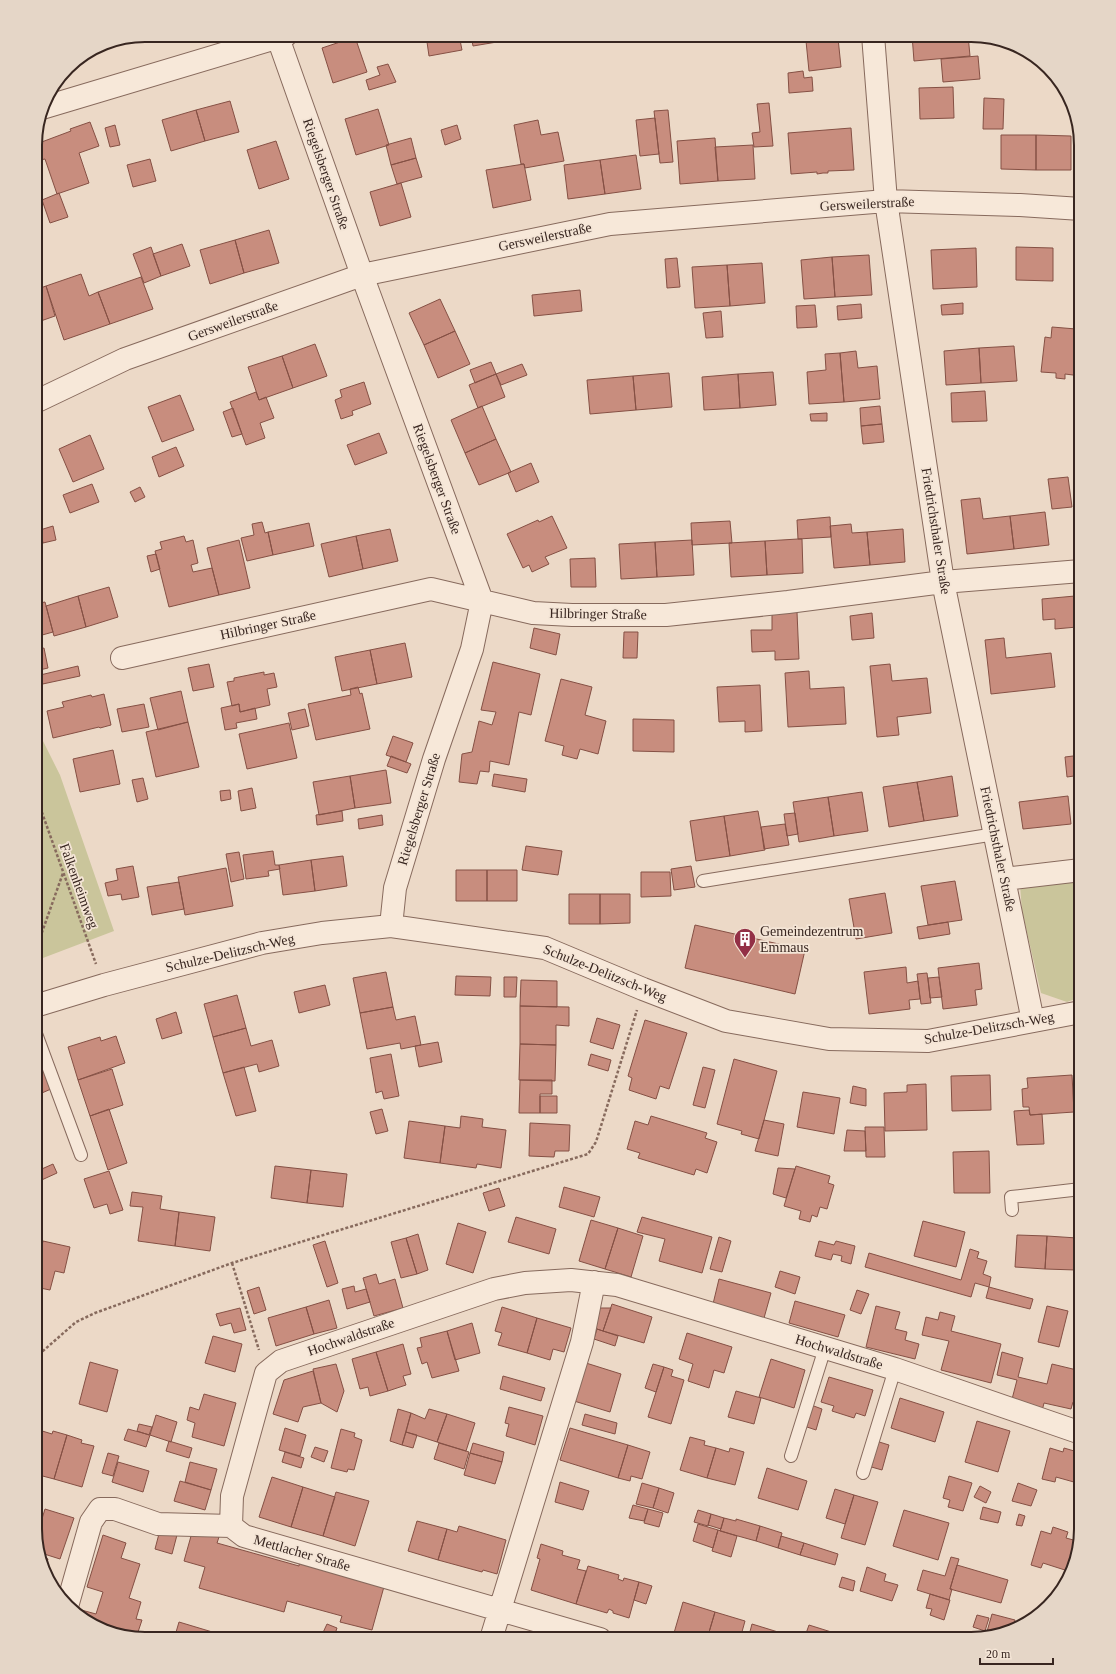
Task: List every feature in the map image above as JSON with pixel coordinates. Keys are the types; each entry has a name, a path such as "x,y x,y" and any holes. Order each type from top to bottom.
{"street":[{"name":"Riegelsberger Straße","path":"50,106 261,42"},
{"name":"Riegelsberger Straße","path":"283,42 362,275 482,601 472,649 434,759 395,888 390,926"},
{"name":"Friedrichsthaler Straße","path":"875,42 886,201 943,582 1033,1021"},
{"name":"Gersweilerstraße","path":"42,399 125,359 362,275 610,224 886,201 1020,205 1074,209"},
{"name":"Hilbringer Straße","path":"122,658 432,589 533,613 580,615 666,615 788,602 943,582 1074,572"},
{"path":"1004,879 1074,871"},
{"name":"Schulze-Delitzsch-Weg","path":"42,1004 104,985 262,943 322,933 390,926 545,948 643,989 726,1021 829,1039 928,1041 1074,1013"},
{"name":"Hochwaldstraße","path":"266,1373 281,1360 494,1289 525,1282 571,1280 617,1285 894,1369 1074,1431"},
{"path":"493,1632 501,1609 582,1342 594,1282"},
{"path":"69,1599 91,1522 100,1509 115,1509 158,1524 231,1526 232,1496 266,1373"},
{"name":"Mettlacher Straße","path":"231,1526 244,1536 577,1632"}],"lane":[{"path":"703,881 995,834"},
{"path":"42,1048 81,1155"},
{"path":"1012,1210 1011,1197 1074,1190"},
{"path":"791,1456 825,1348"},
{"path":"862,1473 894,1369"}],"path":[{"name":"Falkenheimweg","path":"42,813 104,985"},
{"path":"42,932 63,872"},
{"path":"42,1352 76,1322 95,1313 232,1263 588,1154 596,1142 643,989"},
{"path":"232,1263 266,1373"}],"shaded area":[{"path":"42,739 60,775 114,931 42,958"},
{"path":"1074,880 1074,1000 1067,1002 1041,993 1022,911 1020,885"}],"building":[{"path":"340,42 357,42 367,72 333,83 322,48"},
{"path":"427,42 460,42 462,50 429,56"},
{"path":"472,42 497,42 473,46"},
{"path":"806,42 838,42 841,67 809,71"},
{"path":"913,42 969,42 970,56 914,61"},
{"path":"978,56 980,79 943,82 941,59"},
{"path":"388,64 396,82 369,90 366,80 380,75 377,67"},
{"path":"803,71 804,78 812,77 813,91 789,93 788,73"},
{"path":"953,87 954,118 920,119 919,88"},
{"path":"984,98 1004,99 1003,129 983,129"},
{"path":"230,101 239,132 205,141 196,110"},
{"path":"769,103 773,146 754,147 752,133 760,132 757,104"},
{"path":"378,109 389,145 356,155 345,119"},
{"path":"196,110 205,141 171,151 162,120"},
{"path":"668,110 673,162 660,163 654,111"},
{"path":"655,118 659,154 640,156 636,120"},
{"path":"538,120 541,135 558,132 564,161 525,168 524,164 521,164 514,125"},
{"path":"90,122 99,146 79,153 89,183 57,194 45,159 42,160 42,142 71,131 70,129"},
{"path":"115,125 120,145 110,147 105,128"},
{"path":"457,125 461,139 445,145 441,130"},
{"path":"851,128 854,170 828,171 828,173 817,174 817,172 791,174 788,133"},
{"path":"1001,135 1036,135 1036,170 1001,169"},
{"path":"1036,135 1071,136 1071,170 1036,170"},
{"path":"411,138 416,158 391,165 386,145"},
{"path":"715,138 718,181 680,184 677,141"},
{"path":"276,141 289,179 259,189 247,150"},
{"path":"753,145 755,179 718,181 715,147"},
{"path":"636,155 641,189 605,194 600,160"},
{"path":"416,158 422,177 397,184 391,165"},
{"path":"150,159 156,181 133,187 127,165"},
{"path":"600,160 605,194 568,199 564,165"},
{"path":"524,164 531,200 493,208 486,170"},
{"path":"401,183 411,217 380,226 370,192"},
{"path":"59,193 68,217 50,223 42,200"},
{"path":"269,230 279,263 244,273 235,240"},
{"path":"235,240 244,273 210,284 200,250"},
{"path":"182,244 190,266 161,276 153,254"},
{"path":"151,247 161,276 144,283 133,254"},
{"path":"1016,247 1053,248 1053,281 1016,280"},
{"path":"976,248 977,287 933,289 931,250"},
{"path":"869,255 872,295 835,297 832,257"},
{"path":"832,257 835,297 804,299 801,260"},
{"path":"677,258 680,287 667,288 665,259"},
{"path":"762,263 765,303 730,306 727,265"},
{"path":"727,265 730,306 695,308 692,267"},
{"path":"81,274 89,296 98,292 110,324 64,340 46,286"},
{"path":"141,277 153,309 110,324 98,292"},
{"path":"46,286 55,316 42,321 42,287"},
{"path":"580,290 582,311 534,316 532,295"},
{"path":"440,299 455,331 424,345 409,313"},
{"path":"963,303 963,314 942,315 941,305"},
{"path":"861,304 862,318 838,320 837,306"},
{"path":"815,305 817,327 797,328 796,306"},
{"path":"721,311 723,337 706,338 703,313"},
{"path":"1052,327 1074,329 1074,375 1065,374 1065,379 1056,378 1056,373 1041,372 1045,337 1051,338"},
{"path":"455,331 470,364 438,378 424,345"},
{"path":"315,344 327,376 293,388 282,356"},
{"path":"1014,346 1017,381 981,383 979,348"},
{"path":"979,348 981,383 946,385 944,351"},
{"path":"856,351 858,368 877,366 880,399 844,402 840,353"},
{"path":"840,353 844,402 809,404 807,372 826,370 825,354"},
{"path":"282,356 293,388 259,400 248,367"},
{"path":"491,362 496,374 475,383 470,370"},
{"path":"522,364 527,375 501,385 496,374"},
{"path":"773,372 776,405 740,408 738,374"},
{"path":"669,373 672,407 636,410 633,376"},
{"path":"496,374 505,397 478,408 469,385"},
{"path":"738,374 740,408 704,410 702,377"},
{"path":"633,376 636,410 590,414 587,380"},
{"path":"364,382 371,404 352,411 353,415 341,419 335,400 342,397 340,390"},
{"path":"985,391 987,421 952,422 951,393"},
{"path":"256,392 259,400 266,397 274,418 260,423 265,438 246,445 230,402"},
{"path":"180,395 194,430 162,442 148,407"},
{"path":"482,406 496,439 465,453 451,420"},
{"path":"880,406 882,424 861,426 860,408"},
{"path":"233,408 242,434 232,437 223,412"},
{"path":"827,413 827,421 811,421 810,414"},
{"path":"882,424 884,442 863,444 861,426"},
{"path":"379,433 387,453 355,465 347,445"},
{"path":"90,435 104,469 73,482 59,449"},
{"path":"496,439 511,472 479,485 465,453"},
{"path":"176,447 184,466 159,477 152,457"},
{"path":"531,463 539,482 516,492 508,473"},
{"path":"1068,477 1072,507 1052,509 1048,479"},
{"path":"92,484 99,502 70,513 63,495"},
{"path":"140,487 145,497 135,502 130,492"},
{"path":"980,498 983,519 1010,516 1014,549 967,554 961,500"},
{"path":"1045,512 1049,545 1014,549 1010,516"},
{"path":"552,516 567,548 545,557 549,564 532,572 529,565 523,568 507,534 538,520 539,522"},
{"path":"830,517 831,537 798,539 797,520"},
{"path":"730,521 732,543 692,545 691,523"},
{"path":"262,522 265,533 268,532 273,555 247,561 241,538 254,535 252,524"},
{"path":"309,523 314,546 273,555 268,532"},
{"path":"851,524 852,533 867,532 870,565 834,568 830,526"},
{"path":"53,526 56,540 43,543 42,529"},
{"path":"390,529 398,561 363,569 356,536"},
{"path":"903,529 905,562 870,565 867,532"},
{"path":"184,536 186,542 193,540 198,563 191,565 193,572 212,568 219,595 169,607 155,551 162,549 160,542"},
{"path":"356,536 363,569 329,577 321,544"},
{"path":"802,539 803,573 767,575 765,541"},
{"path":"239,540 250,588 219,595 207,548"},
{"path":"692,540 694,575 657,577 655,542"},
{"path":"765,541 767,575 731,577 729,543"},
{"path":"655,542 657,577 621,579 619,544"},
{"path":"156,554 160,569 151,572 147,556"},
{"path":"595,558 596,587 571,587 570,559"},
{"path":"109,587 118,617 86,627 78,596"},
{"path":"78,596 86,627 54,636 46,606"},
{"path":"1074,596 1074,627 1055,629 1055,619 1043,620 1042,599"},
{"path":"45,602 53,632 42,635 42,603"},
{"path":"772,612 797,612 799,659 775,660 775,651 752,652 751,630 772,630"},
{"path":"872,613 874,638 852,640 850,616"},
{"path":"534,628 560,634 556,655 530,648"},
{"path":"624,632 638,632 637,658 623,658"},
{"path":"1004,638 1006,658 1051,653 1055,687 991,694 985,640"},
{"path":"405,643 412,677 377,684 370,650"},
{"path":"42,648 44,648 48,668 42,669"},
{"path":"370,650 377,684 342,691 335,657"},
{"path":"493,662 540,674 531,715 519,712 509,765 490,761 489,772 480,771 477,784 459,782 462,754 472,752 479,721 492,725 496,712 481,710"},
{"path":"209,664 214,687 193,691 188,668"},
{"path":"890,664 892,681 927,678 931,713 897,717 899,735 877,737 870,666"},
{"path":"78,666 80,676 42,684 42,675"},
{"path":"809,671 810,689 844,687 846,724 788,727 785,673"},
{"path":"264,672 264,675 274,673 277,687 267,689 270,705 240,712 239,704 232,706 227,682 234,681 234,678"},
{"path":"561,679 592,687 585,715 606,721 598,754 580,749 577,759 562,755 564,746 545,741"},
{"path":"760,685 762,731 745,732 745,721 719,722 717,687"},
{"path":"358,687 360,694 362,693 370,729 316,740 308,704 351,695 350,689"},
{"path":"181,691 188,722 158,730 150,698"},
{"path":"104,694 111,725 53,738 47,711 64,707 62,702 91,695 92,697"},
{"path":"144,704 149,727 122,732 117,709"},
{"path":"239,704 240,712 255,708 257,719 236,723 237,728 225,730 221,708"},
{"path":"305,709 309,726 292,730 288,713"},
{"path":"633,719 674,720 674,752 633,751"},
{"path":"188,722 199,767 156,777 146,732"},
{"path":"289,723 297,758 247,769 239,734"},
{"path":"393,736 413,743 406,762 386,755"},
{"path":"113,750 120,784 80,792 73,759"},
{"path":"391,756 411,764 407,773 387,766"},
{"path":"1074,756 1074,776 1067,777 1065,757"},
{"path":"386,770 391,803 355,808 350,776"},
{"path":"494,774 527,779 525,792 492,786"},
{"path":"350,776 355,808 319,815 313,782"},
{"path":"952,776 958,816 924,821 917,782"},
{"path":"143,778 148,799 137,802 132,780"},
{"path":"917,782 924,821 889,827 883,787"},
{"path":"252,788 256,808 241,811 238,791"},
{"path":"230,790 231,799 221,801 220,791"},
{"path":"862,792 868,831 834,836 828,797"},
{"path":"1068,796 1071,824 1023,829 1019,802"},
{"path":"828,797 834,836 799,842 793,802"},
{"path":"342,811 343,821 317,825 316,815"},
{"path":"758,811 765,850 730,856 724,816"},
{"path":"795,813 798,834 787,836 784,814"},
{"path":"382,815 383,825 359,829 358,819"},
{"path":"724,816 730,856 696,861 690,821"},
{"path":"785,824 789,845 764,849 761,827"},
{"path":"526,846 562,851 558,875 522,870"},
{"path":"273,851 275,865 279,865 280,869 268,871 269,876 246,879 243,855"},
{"path":"239,852 244,879 231,882 226,854"},
{"path":"343,856 347,886 315,891 311,860"},
{"path":"311,860 315,891 283,895 279,865"},
{"path":"133,866 139,897 122,900 121,894 108,896 105,883 118,880 116,869"},
{"path":"691,866 695,887 674,890 671,869"},
{"path":"226,868 233,906 185,915 178,877"},
{"path":"456,870 487,870 487,901 456,901"},
{"path":"487,870 517,870 517,901 487,901"},
{"path":"641,872 670,872 671,896 641,897"},
{"path":"955,881 962,920 928,925 921,886"},
{"path":"179,882 184,909 152,915 147,887"},
{"path":"885,893 892,933 856,939 849,899"},
{"path":"569,894 600,894 600,924 569,924"},
{"path":"600,894 630,894 630,923 600,924"},
{"path":"948,922 950,934 919,939 917,927"},
{"name":"Gemeindezentrum Emmaus","path":"695,925 805,950 795,994 685,968"},
{"path":"979,963 982,989 975,990 977,1005 943,1009 938,968"},
{"path":"906,967 907,983 918,981 920,999 909,1000 910,1009 869,1014 864,972"},
{"path":"386,972 393,1007 360,1013 353,978"},
{"path":"927,973 931,1003 921,1004 917,974"},
{"path":"456,976 491,977 490,996 455,995"},
{"path":"504,977 517,977 516,997 504,997"},
{"path":"939,977 942,997 930,998 928,978"},
{"path":"521,980 557,981 557,1007 520,1006"},
{"path":"325,985 330,1005 299,1013 294,992"},
{"path":"237,995 246,1028 213,1037 204,1004"},
{"path":"520,1006 569,1007 569,1026 556,1025 556,1045 520,1044"},
{"path":"393,1007 396,1020 415,1016 421,1045 401,1049 400,1043 367,1049 360,1013"},
{"path":"176,1012 182,1033 162,1039 156,1019"},
{"path":"597,1018 620,1025 613,1049 590,1042"},
{"path":"645,1020 687,1033 669,1089 660,1086 656,1099 629,1090 632,1078 628,1076"},
{"path":"246,1028 251,1046 272,1040 279,1066 259,1072 257,1064 223,1073 213,1037"},
{"path":"116,1036 125,1063 78,1080 68,1047 100,1037 101,1041"},
{"path":"438,1042 442,1062 419,1067 415,1046"},
{"path":"520,1044 556,1045 555,1081 519,1080"},
{"path":"391,1054 399,1096 384,1099 382,1091 376,1093 370,1058"},
{"path":"591,1054 611,1060 608,1071 588,1065"},
{"path":"734,1059 777,1071 759,1139 741,1134 742,1131 717,1124"},
{"path":"42,1066 51,1089 42,1093"},
{"path":"244,1067 256,1111 236,1116 223,1073"},
{"path":"703,1067 715,1070 705,1108 693,1105"},
{"path":"112,1069 123,1105 90,1116 78,1080"},
{"path":"990,1075 991,1110 952,1111 951,1076"},
{"path":"1072,1075 1074,1112 1030,1115 1029,1107 1023,1107 1022,1089 1028,1088 1027,1078"},
{"path":"520,1080 552,1080 552,1094 540,1094 540,1113 519,1113"},
{"path":"926,1084 927,1130 885,1131 884,1093 907,1092 907,1085"},
{"path":"853,1086 866,1089 866,1106 850,1103"},
{"path":"803,1092 840,1098 834,1134 797,1127"},
{"path":"540,1096 557,1096 557,1113 540,1113"},
{"path":"109,1109 127,1163 108,1170 90,1116"},
{"path":"382,1109 388,1131 376,1134 370,1112"},
{"path":"1029,1110 1030,1115 1042,1114 1044,1144 1017,1145 1014,1111"},
{"path":"461,1116 483,1119 482,1127 506,1130 501,1168 477,1164 476,1168 440,1163 445,1126 460,1128"},
{"path":"651,1116 707,1133 705,1138 717,1142 707,1173 696,1169 694,1175 638,1158 640,1153 627,1149 635,1121 648,1125"},
{"path":"764,1120 784,1124 778,1156 755,1151"},
{"path":"409,1121 445,1126 440,1163 404,1158"},
{"path":"530,1123 570,1125 569,1151 555,1151 554,1157 529,1156"},
{"path":"865,1127 884,1127 885,1157 866,1157"},
{"path":"847,1130 865,1131 866,1151 844,1151"},
{"path":"989,1151 990,1193 954,1193 953,1152"},
{"path":"53,1164 57,1173 42,1180 42,1169"},
{"path":"275,1166 311,1170 307,1203 271,1198"},
{"path":"796,1166 830,1176 828,1183 834,1185 827,1209 820,1207 817,1217 812,1215 810,1222 799,1219 801,1211 784,1206"},
{"path":"778,1168 795,1169 786,1198 773,1194"},
{"path":"311,1170 347,1174 343,1207 307,1203"},
{"path":"109,1171 123,1210 110,1214 107,1204 94,1208 84,1179"},
{"path":"564,1187 600,1197 594,1217 559,1207"},
{"path":"499,1188 505,1206 489,1211 483,1193"},
{"path":"132,1192 162,1196 160,1209 179,1212 175,1246 138,1241 143,1207 130,1206"},
{"path":"179,1212 215,1217 210,1251 175,1246"},
{"path":"516,1217 556,1229 549,1254 508,1242"},
{"path":"642,1217 712,1237 702,1273 659,1261 665,1239 637,1232"},
{"path":"591,1220 618,1228 605,1269 579,1261"},
{"path":"923,1221 965,1232 956,1267 914,1256"},
{"path":"458,1223 486,1232 473,1273 446,1264"},
{"path":"618,1228 643,1236 631,1277 605,1269"},
{"path":"418,1234 428,1270 417,1274 406,1238"},
{"path":"1017,1235 1047,1236 1045,1269 1015,1267"},
{"path":"1047,1236 1074,1238 1074,1270 1045,1269"},
{"path":"719,1237 731,1241 722,1272 710,1269"},
{"path":"406,1238 417,1274 401,1278 391,1242"},
{"path":"43,1241 70,1247 64,1273 55,1271 50,1290 42,1288"},
{"path":"325,1241 338,1283 327,1287 313,1245"},
{"path":"819,1241 834,1245 836,1241 855,1246 851,1264 841,1261 842,1256 833,1254 831,1260 815,1256"},
{"path":"970,1249 979,1252 977,1258 987,1261 983,1274 991,1277 989,1287 975,1283 971,1297 865,1267 869,1253 961,1280"},
{"path":"780,1271 800,1277 795,1294 775,1287"},
{"path":"376,1274 379,1284 395,1279 403,1308 374,1316 363,1278"},
{"path":"719,1279 771,1293 764,1318 713,1304"},
{"path":"354,1286 355,1292 366,1289 370,1302 347,1309 342,1289"},
{"path":"259,1287 266,1310 254,1314 247,1291"},
{"path":"989,1287 1033,1299 1030,1309 986,1298"},
{"path":"857,1290 869,1294 861,1314 850,1310"},
{"path":"329,1300 337,1328 314,1334 306,1307"},
{"path":"795,1301 845,1315 838,1337 789,1323"},
{"path":"612,1304 652,1317 644,1343 603,1331"},
{"path":"876,1306 900,1312 895,1329 907,1332 905,1340 919,1344 915,1359 866,1347"},
{"path":"1047,1306 1068,1311 1059,1347 1038,1342"},
{"path":"306,1307 314,1334 276,1346 268,1318"},
{"path":"502,1307 537,1318 527,1353 498,1345 502,1333 495,1331"},
{"path":"240,1308 246,1330 234,1333 231,1323 220,1326 216,1314"},
{"path":"597,1308 611,1308 603,1331 591,1327"},
{"path":"940,1312 955,1316 951,1331 1001,1344 991,1383 941,1370 949,1341 922,1335 926,1317 938,1320"},
{"path":"537,1318 571,1328 564,1352 553,1349 550,1360 527,1353"},
{"path":"472,1323 480,1353 455,1360 447,1331"},
{"path":"597,1329 618,1336 615,1346 594,1339"},
{"path":"447,1331 459,1371 432,1378 427,1362 422,1364 417,1348 422,1347 420,1338"},
{"path":"687,1333 732,1347 724,1373 714,1370 709,1388 688,1381 693,1364 679,1359"},
{"path":"213,1336 242,1344 235,1372 205,1363"},
{"path":"403,1344 411,1374 403,1376 406,1385 388,1391 376,1352"},
{"path":"376,1352 388,1391 370,1396 368,1387 360,1389 352,1359"},
{"path":"1002,1352 1023,1358 1018,1377 1047,1384 1052,1364 1074,1369 1074,1402 1071,1409 1044,1403 1042,1411 1011,1403 1017,1380 997,1375"},
{"path":"771,1359 805,1370 794,1408 759,1397"},
{"path":"90,1362 118,1370 107,1412 79,1404"},
{"path":"586,1363 621,1374 610,1412 574,1401"},
{"path":"336,1364 344,1391 337,1412 321,1403 313,1369"},
{"path":"653,1364 664,1367 656,1392 645,1388"},
{"path":"664,1367 673,1370 671,1376 684,1380 671,1424 648,1417"},
{"path":"313,1371 321,1403 303,1407 298,1422 273,1414 284,1380"},
{"path":"503,1376 545,1388 541,1401 500,1389"},
{"path":"829,1377 873,1390 865,1416 856,1413 854,1418 832,1411 834,1406 821,1402"},
{"path":"736,1391 761,1398 754,1424 728,1417"},
{"path":"204,1394 236,1403 224,1446 192,1437 195,1423 187,1420 190,1407 199,1410"},
{"path":"900,1398 944,1412 935,1442 891,1428"},
{"path":"811,1405 822,1409 816,1430 804,1426"},
{"path":"509,1407 543,1416 535,1445 506,1436 509,1424 505,1423"},
{"path":"398,1409 411,1413 402,1445 390,1441"},
{"path":"429,1409 447,1414 437,1442 406,1432 411,1413 425,1419"},
{"path":"447,1414 475,1423 466,1451 437,1442"},
{"path":"585,1414 617,1423 615,1434 582,1425"},
{"path":"156,1415 177,1422 171,1442 150,1435"},
{"path":"977,1421 1010,1431 998,1472 965,1462"},
{"path":"139,1424 152,1427 149,1435 137,1431"},
{"path":"285,1428 306,1435 300,1456 279,1450"},
{"path":"570,1428 628,1445 618,1478 560,1460"},
{"path":"128,1429 150,1435 146,1447 124,1440"},
{"path":"341,1429 355,1433 354,1437 362,1440 354,1470 348,1469 347,1472 331,1468"},
{"path":"42,1431 52,1434 53,1431 67,1435 54,1479 42,1476"},
{"path":"406,1432 417,1435 413,1448 402,1445"},
{"path":"67,1435 82,1440 81,1443 94,1446 82,1487 54,1479"},
{"path":"690,1437 705,1441 704,1445 716,1448 707,1478 680,1470"},
{"path":"169,1441 192,1448 189,1458 166,1451"},
{"path":"876,1441 889,1445 882,1470 868,1466"},
{"path":"439,1443 469,1452 464,1469 434,1459"},
{"path":"473,1443 504,1452 502,1462 470,1453"},
{"path":"628,1445 650,1452 642,1479 631,1476 630,1481 618,1478"},
{"path":"315,1447 328,1451 324,1462 311,1457"},
{"path":"716,1448 729,1452 730,1448 744,1452 735,1485 707,1478"},
{"path":"1050,1448 1063,1452 1064,1448 1074,1451 1074,1482 1056,1477 1055,1482 1042,1479"},
{"path":"285,1452 304,1458 301,1468 282,1462"},
{"path":"108,1453 119,1456 113,1476 102,1473"},
{"path":"470,1453 502,1462 495,1484 464,1475"},
{"path":"118,1462 149,1471 143,1492 112,1482"},
{"path":"190,1462 217,1469 211,1490 185,1482"},
{"path":"767,1468 807,1481 798,1510 758,1498"},
{"path":"949,1476 972,1483 963,1511 948,1507 950,1500 943,1498"},
{"path":"272,1477 303,1487 291,1527 259,1517"},
{"path":"180,1481 211,1490 205,1510 174,1501"},
{"path":"560,1482 589,1491 583,1510 555,1502"},
{"path":"642,1483 659,1488 653,1508 636,1504"},
{"path":"1018,1483 1037,1490 1031,1506 1012,1501"},
{"path":"980,1486 991,1492 986,1503 974,1497"},
{"path":"303,1487 335,1497 323,1536 291,1527"},
{"path":"659,1488 674,1493 668,1513 653,1508"},
{"path":"835,1489 854,1495 845,1524 826,1518"},
{"path":"336,1492 369,1501 355,1546 323,1536"},
{"path":"854,1495 878,1502 865,1545 841,1538"},
{"path":"633,1505 648,1509 644,1521 629,1518"},
{"path":"983,1507 1001,1512 998,1523 980,1519"},
{"path":"45,1509 74,1518 60,1559 46,1554 43,1542 42,1519"},
{"path":"648,1509 663,1513 659,1527 644,1523"},
{"path":"698,1510 711,1514 708,1526 694,1522"},
{"path":"904,1510 949,1523 938,1560 893,1546"},
{"path":"711,1514 724,1518 721,1529 708,1525"},
{"path":"1019,1514 1025,1516 1022,1526 1016,1525"},
{"path":"724,1518 736,1521 736,1519 760,1526 756,1541 720,1531"},
{"path":"417,1521 447,1529 438,1560 408,1551"},
{"path":"698,1524 718,1530 713,1548 693,1541"},
{"path":"459,1526 506,1540 497,1574 483,1570 482,1572 438,1560 447,1529 457,1532"},
{"path":"760,1526 782,1533 778,1548 756,1541"},
{"path":"1053,1527 1068,1532 1066,1538 1073,1540 1065,1570 1043,1563 1041,1568 1031,1565 1041,1531 1051,1534"},
{"path":"193,1529 219,1537 217,1543 299,1566 300,1560 385,1583 372,1630 340,1622 342,1616 287,1601 284,1612 199,1588 205,1567 184,1561"},
{"path":"160,1530 177,1535 172,1554 155,1549"},
{"path":"718,1530 737,1536 731,1557 712,1551"},
{"path":"103,1535 126,1543 121,1558 140,1564 129,1598 141,1602 136,1619 142,1620 138,1632 112,1627 82,1611 81,1610 96,1614 103,1592 87,1587"},
{"path":"781,1536 804,1543 800,1555 778,1548"},
{"path":"804,1543 838,1554 835,1565 800,1555"},
{"path":"541,1544 563,1551 562,1555 580,1560 577,1569 586,1571 576,1604 531,1590 540,1559 537,1558"},
{"path":"951,1557 959,1559 950,1589 952,1589 949,1600 917,1590 923,1570 945,1576"},
{"path":"957,1565 1008,1580 1001,1603 950,1589"},
{"path":"588,1566 619,1575 618,1579 623,1581 624,1578 639,1582 629,1618 613,1613 613,1611 609,1609 607,1613 576,1604"},
{"path":"867,1567 886,1574 884,1581 898,1585 892,1601 860,1591"},
{"path":"842,1577 855,1581 853,1591 839,1587"},
{"path":"639,1582 652,1586 646,1604 634,1600"},
{"path":"930,1594 950,1600 944,1620 930,1615 932,1609 926,1608"},
{"path":"683,1602 715,1612 709,1632 674,1632"},
{"path":"715,1612 745,1621 742,1632 709,1632"},
{"path":"992,1614 1015,1620 1010,1624 987,1630"},
{"path":"977,1615 989,1618 985,1631 973,1627"},
{"path":"179,1622 212,1632 176,1632"},
{"path":"327,1624 337,1628 336,1632 323,1632"},
{"path":"752,1624 778,1632 750,1632"},
{"path":"809,1625 831,1632 806,1632"}],"place":[{"name":"Gemeindezentrum Emmaus","path":"745,958"}]}
